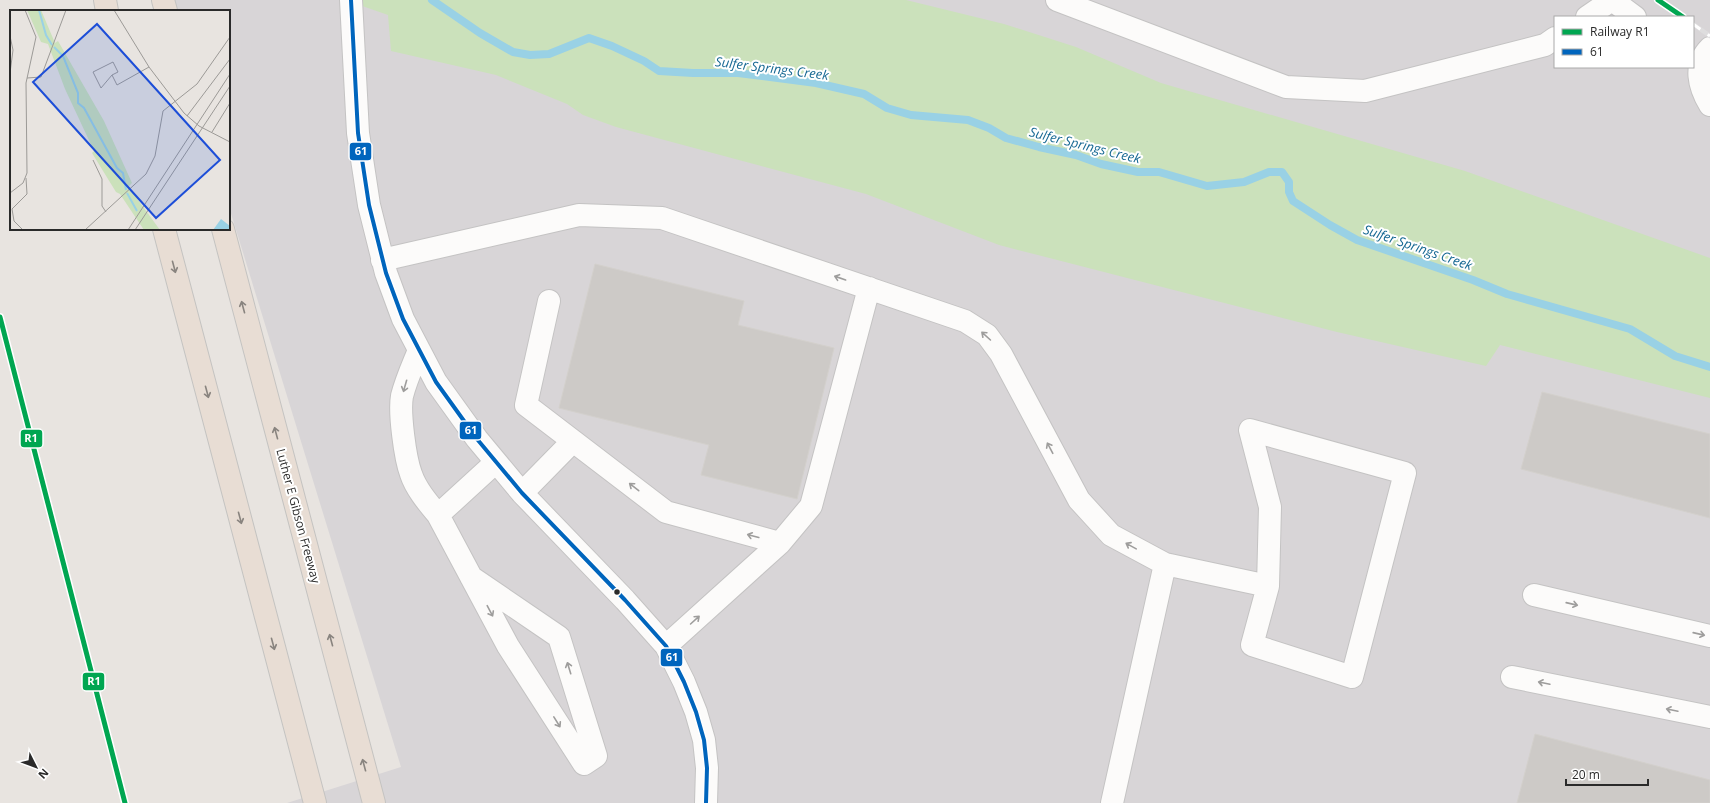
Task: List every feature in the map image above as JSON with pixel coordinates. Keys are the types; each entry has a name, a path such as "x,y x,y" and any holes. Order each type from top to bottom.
{"highway":[{"path":"104,0 107,10"},
{"path":"163,0 166,10"},
{"path":"164,230 315,803"},
{"name":"Luther E Gibson Freeway","path":"223,230 374,803"}],"street":[{"path":"1057,0 1286,87 1365,91 1545,45 1554,39"},
{"path":"1588,16 1612,0 1634,16"},
{"path":"352,2 358,133 368,205 382,260 403,319 436,382 477,439 522,493 625,600 666,646 684,682 696,712 704,740 707,768 706,803"},
{"path":"1701,57 1698,80 1710,105"},
{"path":"382,260 579,215 662,218 965,321 987,335 1001,354 1078,500 1111,535 1165,564 1268,586"},
{"path":"666,646 780,543 810,506 869,288"},
{"path":"549,301 526,405 666,512 780,543"},
{"path":"419,350 402,397 401,416 411,474 426,500 438,515 471,577 508,646 584,764 596,756 559,637 471,577"},
{"path":"1250,430 1405,473 1352,677 1252,645 1268,586 1270,507 1250,430"},
{"path":"522,493 574,441"},
{"path":"438,515 496,462"},
{"path":"1112,803 1165,564"},
{"path":"1534,596 1710,636"},
{"path":"1512,677 1710,717"}],"shaded area":[{"path":"165,0 561,0 1710,307 1710,803 287,803 401,767 230,210 230,10 169,10"},
{"path":"830,0 1710,0 1710,263"}],"green space":[{"path":"345,0 906,0 1004,24 1076,47 1161,83 1465,171 1710,258 1710,398 1500,345 1486,366 1337,332 999,245 866,194 616,127 583,115 567,104 496,75 391,51 388,15"}],"building":[{"path":"595,264 744,301 738,325 834,348 797,499 701,475 709,445 559,408"},
{"path":"1542,392 1710,434 1710,518 1521,469"},
{"path":"1535,734 1710,780 1710,803 1517,803"}],"waterway":[{"name":"Sulfer Springs Creek","path":"432,0 480,33 513,52 530,55 549,54 589,38 612,46 644,61 659,71 738,73 816,83 864,94 887,108 911,115 968,120 989,128 1006,138 1076,155 1101,164 1138,172 1159,172 1207,186 1244,182 1269,172 1282,172 1289,182 1289,192 1293,201 1330,225 1357,240 1473,280 1507,294 1630,329 1675,356 1710,367"}],"railway":[{"path":"1658,0 1682,16"},
{"path":"1694,25 1710,36"}],"rail line":[{"name":"R1","path":"1658,0 1682,16"},
{"name":"R1","path":"0,317 125,803"}],"transit line":[{"name":"61","path":"351,0 358,133 369,205 386,273 403,319 436,382 477,439 522,493 625,600 666,646 684,682 696,712 704,740 707,768 706,803"}]}
